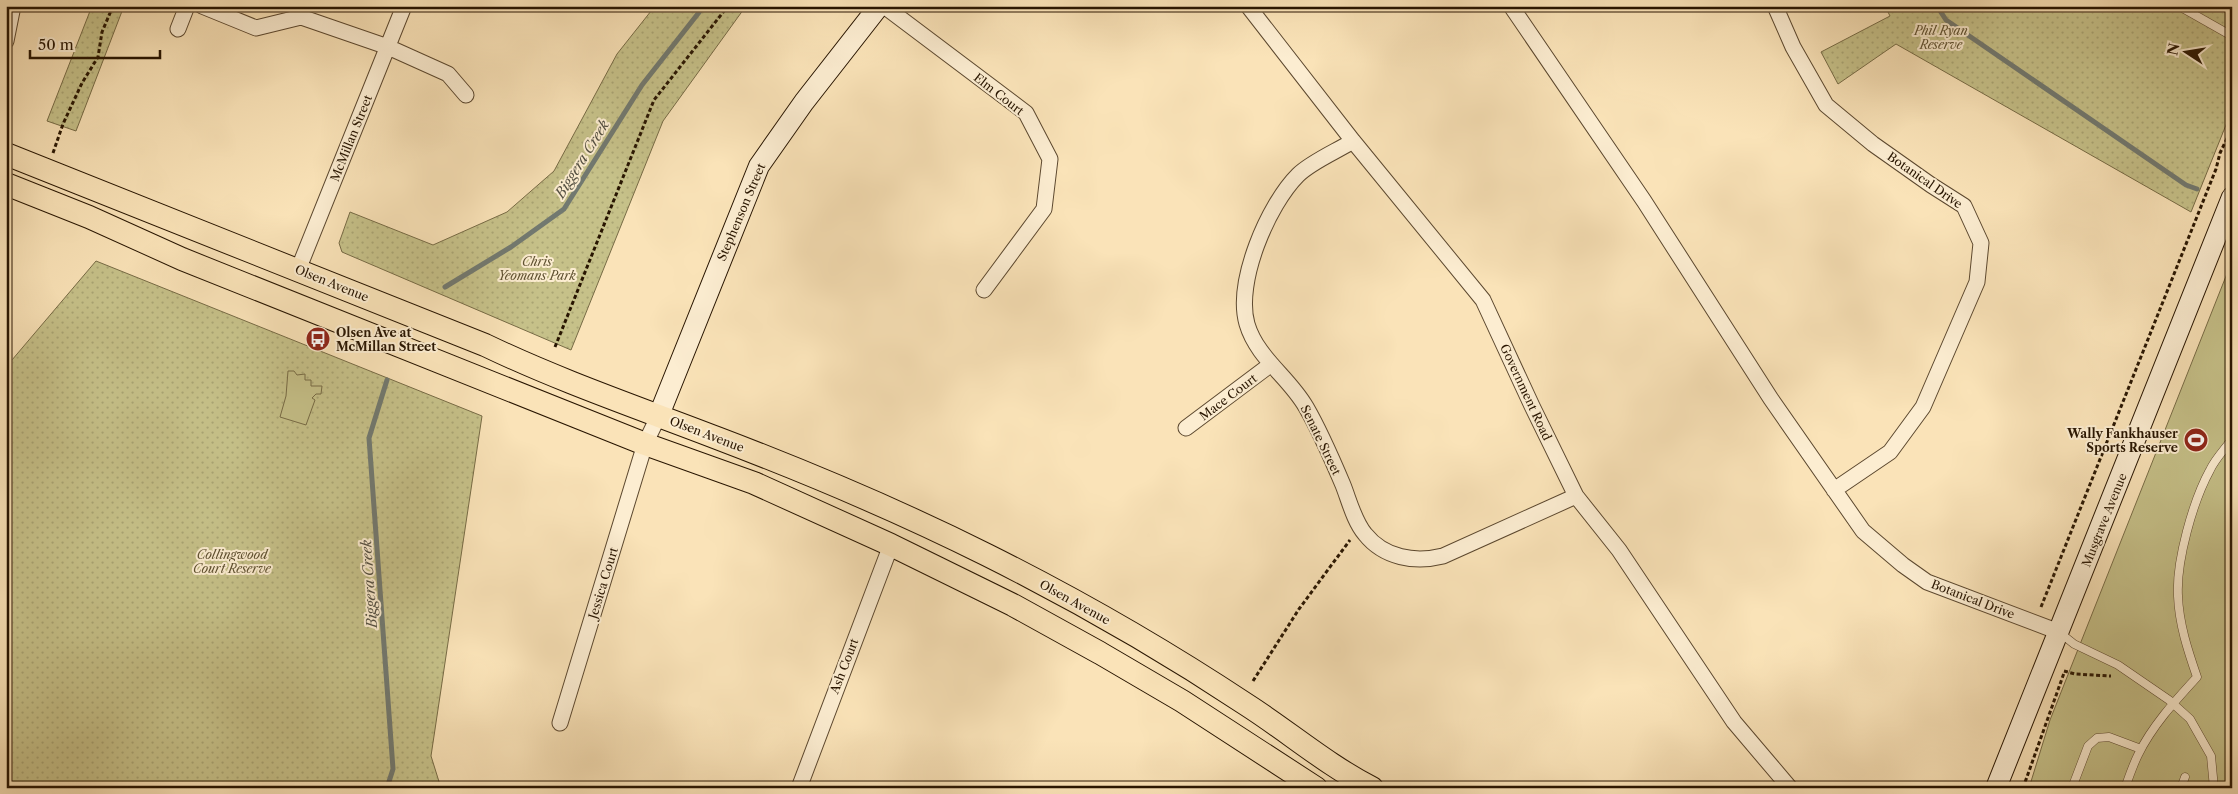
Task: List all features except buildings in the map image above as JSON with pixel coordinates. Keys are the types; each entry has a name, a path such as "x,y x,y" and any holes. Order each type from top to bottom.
{"main road":[{"name":"Stephenson Street","path":"659,416 759,166 804,102 880,6"},
{"name":"Olsen Avenue","path":"6,154 485,345 545,373 834,484 905,515 1032,578 1149,643 1248,705 1298,742 1372,788"},
{"path":"6,184 182,259 645,444 754,483 891,545 1013,605 1100,653 1182,702 1316,788"},
{"name":"Musgrave Avenue","path":"1996,788 2232,196"}],"street":[{"path":"6,41 13,6"},
{"path":"178,29 187,6"},
{"path":"202,6 256,28 301,17 388,47 448,74 466,95"},
{"name":"McMillan Street","path":"298,270 404,6"},
{"name":"Elm Court","path":"884,6 1026,113 1050,159 1044,209 984,290"},
{"name":"Government Road","path":"1248,6 1353,141 1483,300 1576,496 1619,550 1734,722 1790,788"},
{"name":"Botanical Drive","path":"1511,6 1644,201 1771,399 1863,531 1903,565 1927,582 2059,632"},
{"name":"Botanical Drive","path":"1775,6 1793,47 1826,105 1873,144 1964,206 1981,243 1977,282 1923,407 1890,452 1834,490"},
{"name":"Senate Street","path":"1353,141 1299,174 1282,195 1270,217 1250,266 1245,307 1247,325 1270,365 1305,406 1364,533 1390,554 1404,558 1431,559 1443,556 1576,496"},
{"name":"Mace Court","path":"1186,428 1270,365"},
{"name":"Jessica Court","path":"560,723 645,444 659,416"},
{"name":"Ash Court","path":"799,788 891,545"}],"lane":[{"path":"2179,6 2232,36"},
{"path":"2125,788 2142,749 2173,703 2196,678 2184,637 2178,595 2181,556 2192,516 2210,470 2232,439"},
{"path":"2059,632 2074,644 2118,665 2173,703 2190,719 2211,756 2214,788"},
{"path":"2072,788 2088,746 2096,738 2109,738 2142,749"},
{"path":"2181,788 2185,777"}],"path":[{"path":"47,171 63,124 82,82 98,57 102,32 113,6"},
{"path":"555,347 654,100 728,6"},
{"path":"2041,608 2213,178 2220,153 2232,128"},
{"path":"1253,681 1299,609 1350,540 1364,533"}],"green space":[{"path":"92,6 124,6 76,131 47,121"},
{"name":"Chris Yeomans Park","path":"655,6 746,6 663,121 571,350 342,252 339,243 350,212 433,245 507,212 554,171 617,54"},
{"name":"Phil Ryan Reserve","path":"1885,6 2232,6 2232,110 2191,212 1896,44 1838,84 1821,52 1890,16"},
{"name":"Collingwood Court Reserve","path":"96,261 482,416 431,756 441,788 6,788 6,367"},
{"name":"Wally Fankhauser Sports Reserve","path":"2232,261 2232,788 2029,788 2050,720"},
{"path":"288,371 294,371 297,375 305,374 305,380 311,380 311,386 322,386 321,394 316,394 312,398 315,400 306,425 280,417 286,396"}],"waterway":[{"name":"Biggera Creek","path":"445,287 511,247 564,209 642,85 704,6"},
{"path":"1937,6 1946,20 2186,185 2197,189"},
{"name":"Biggera Creek","path":"387,380 369,438 393,769 387,788"}],"place":[{"name":"Olsen Ave at McMillan Street","path":"318,339"},
{"name":"Wally Fankhauser Sports Reserve","path":"2196,440"}]}
